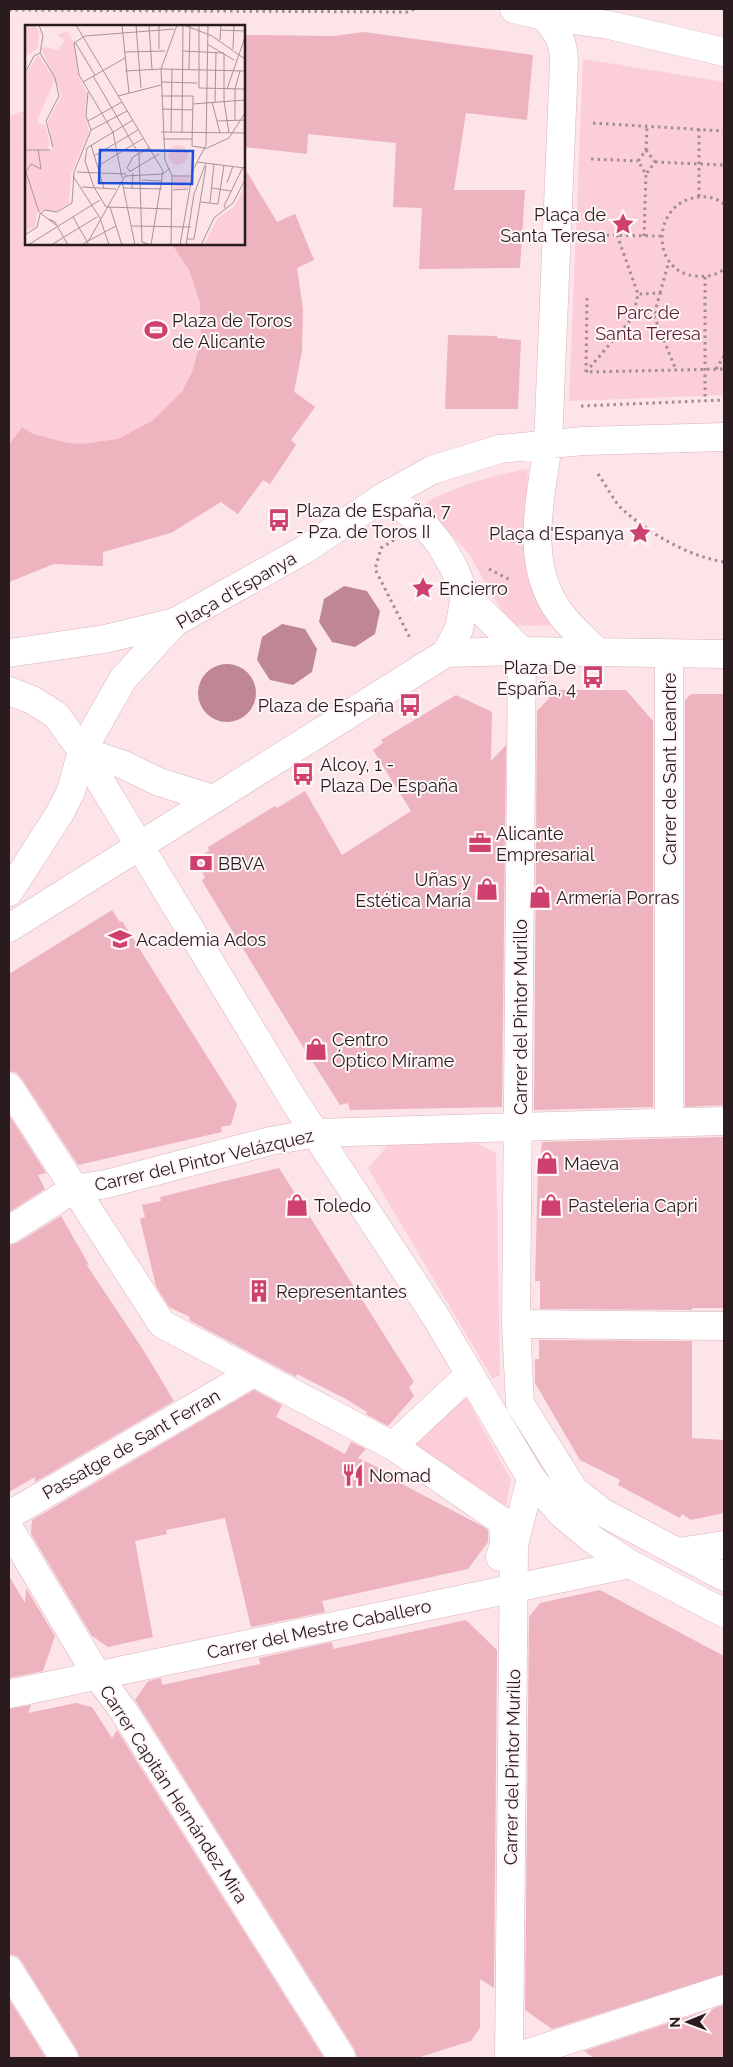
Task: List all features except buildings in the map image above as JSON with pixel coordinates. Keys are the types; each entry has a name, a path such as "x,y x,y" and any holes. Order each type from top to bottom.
{"street":[{"path":"514,9 544,16 609,25 724,52"},
{"path":"544,16 558,32 564,47 548,443 538,526 537,555 544,584 560,613 597,652"},
{"path":"564,47 576,32 586,27 609,25"},
{"name":"Plaça d'Espanya","path":"9,892 60,813 71,791 82,751 109,707 123,679 175,622 304,550 385,496 432,470 500,449 548,443 724,436"},
{"path":"385,496 422,522 440,544 454,568 465,595 522,651"},
{"path":"9,928 446,653 459,629 465,595"},
{"path":"9,653 105,639 175,622"},
{"path":"446,653 522,651 724,654"},
{"name":"Carrer del Pintor Murillo","path":"522,651 516,1324 520,1404 574,1490 602,1512 724,1577"},
{"name":"Carrer de Sant Leandre","path":"669,654 669,1123"},
{"path":"9,691 32,700 56,715 82,751 296,1104 317,1133 436,1317 531,1478 562,1514 630,1564 724,1613"},
{"path":"109,707 111,738 124,765"},
{"path":"82,751 124,765 159,782 213,799"},
{"path":"9,1087 162,1324 252,1374 393,1446 503,1522 509,1545"},
{"name":"Carrer del Pintor Velázquez","path":"74,1189 106,1184 270,1141 317,1133 724,1121"},
{"path":"9,1230 74,1189"},
{"path":"516,1324 724,1326"},
{"name":"Passatge de Sant Ferran","path":"9,1515 252,1374"},
{"path":"393,1446 470,1374"},
{"path":"509,1545 531,1478"},
{"name":"Carrer Capitán Hernández Mira","path":"9,1528 97,1675 124,1710 342,2058"},
{"name":"Carrer del Pintor Murillo","path":"509,1545 501,1591 509,2058"},
{"path":"678,1552 724,1545"},
{"name":"Carrer del Mestre Caballero","path":"9,1694 630,1564"},
{"path":"9,1970 64,2058"},
{"path":"513,2058 724,1989"}],"path":[{"path":"9,10 407,12 414,9"},
{"path":"591,114 591,132"},
{"path":"591,123 724,131"},
{"path":"638,161 646,150 647,126"},
{"path":"698,129 699,197"},
{"path":"590,150 590,168"},
{"path":"646,150 655,162"},
{"path":"590,159 638,161"},
{"path":"638,161 646,174 644,236"},
{"path":"655,162 724,165"},
{"path":"646,174 655,162"},
{"path":"724,204 706,196 689,198 674,206 664,220 661,236 664,253 674,267 688,275 705,277 724,269"},
{"path":"588,245 589,226"},
{"path":"589,235 661,236"},
{"path":"586,372 633,317 638,294 618,235"},
{"path":"669,260 654,316 676,370"},
{"path":"705,277 706,401"},
{"path":"586,372 587,294"},
{"path":"638,294 660,294"},
{"path":"633,317 654,316"},
{"path":"716,369 724,356"},
{"path":"586,372 724,369"},
{"path":"550,402 574,406 724,400"},
{"path":"598,474 621,508 658,536 679,548 709,559 724,562"},
{"path":"413,644 374,569 381,548 422,522"}],"green space":[{"name":"Parc de Santa Teresa","path":"583,59 724,82 724,395 569,401"},
{"name":"Plaza de Toros de Alicante","path":"25,110 25,245 245,245 245,176 256,188 277,222 295,214 314,260 297,268 294,391 315,407 291,440 296,445 270,484 263,480 238,514 218,500 9,580 9,116"},
{"path":"528,469 524,548 553,625 516,626 507,620 469,554 426,508 428,501 464,485"},
{"path":"476,1143 496,1153 500,1376 492,1378 368,1168 389,1144"},
{"path":"462,1390 511,1480 503,1522 401,1452"}],"shaded area":[{"path":"344,586 367,591 380,611 375,634 355,647 332,642 319,622 324,599"},
{"path":"282,624 305,629 317,649 312,672 293,685 270,680 257,660 262,637"},
{"path":"221,664 233,664 248,672 256,687 256,699 248,714 233,722 221,722 206,714 198,699 198,687 206,672"}],"place":[{"name":"Plaça de Santa Teresa","path":"623,224"},
{"name":"Plaza de Toros de Alicante","path":"156,330"},
{"name":"Plaza de España, 7 - Pza. de Toros II","path":"279,520"},
{"name":"Plaça d'Espanya","path":"640,533"},
{"name":"Encierro","path":"423,588"},
{"name":"Plaza De España, 4","path":"593,677"},
{"name":"Plaza de España","path":"410,705"},
{"name":"Alcoy, 1 - Plaza De España","path":"303,774"},
{"name":"Alicante Empresarial","path":"480,843"},
{"name":"BBVA","path":"201,863"},
{"name":"Uñas y Estética María","path":"487,889"},
{"name":"Armería Porras","path":"540,897"},
{"name":"Academia Ados","path":"120,939"},
{"name":"Centro Óptico Mírame","path":"316,1049"},
{"name":"Maeva","path":"547,1163"},
{"name":"Toledo","path":"297,1205"},
{"name":"Pasteleria Capri","path":"551,1205"},
{"name":"Representantes","path":"259,1291"},
{"name":"Nomad","path":"353,1475"}]}
